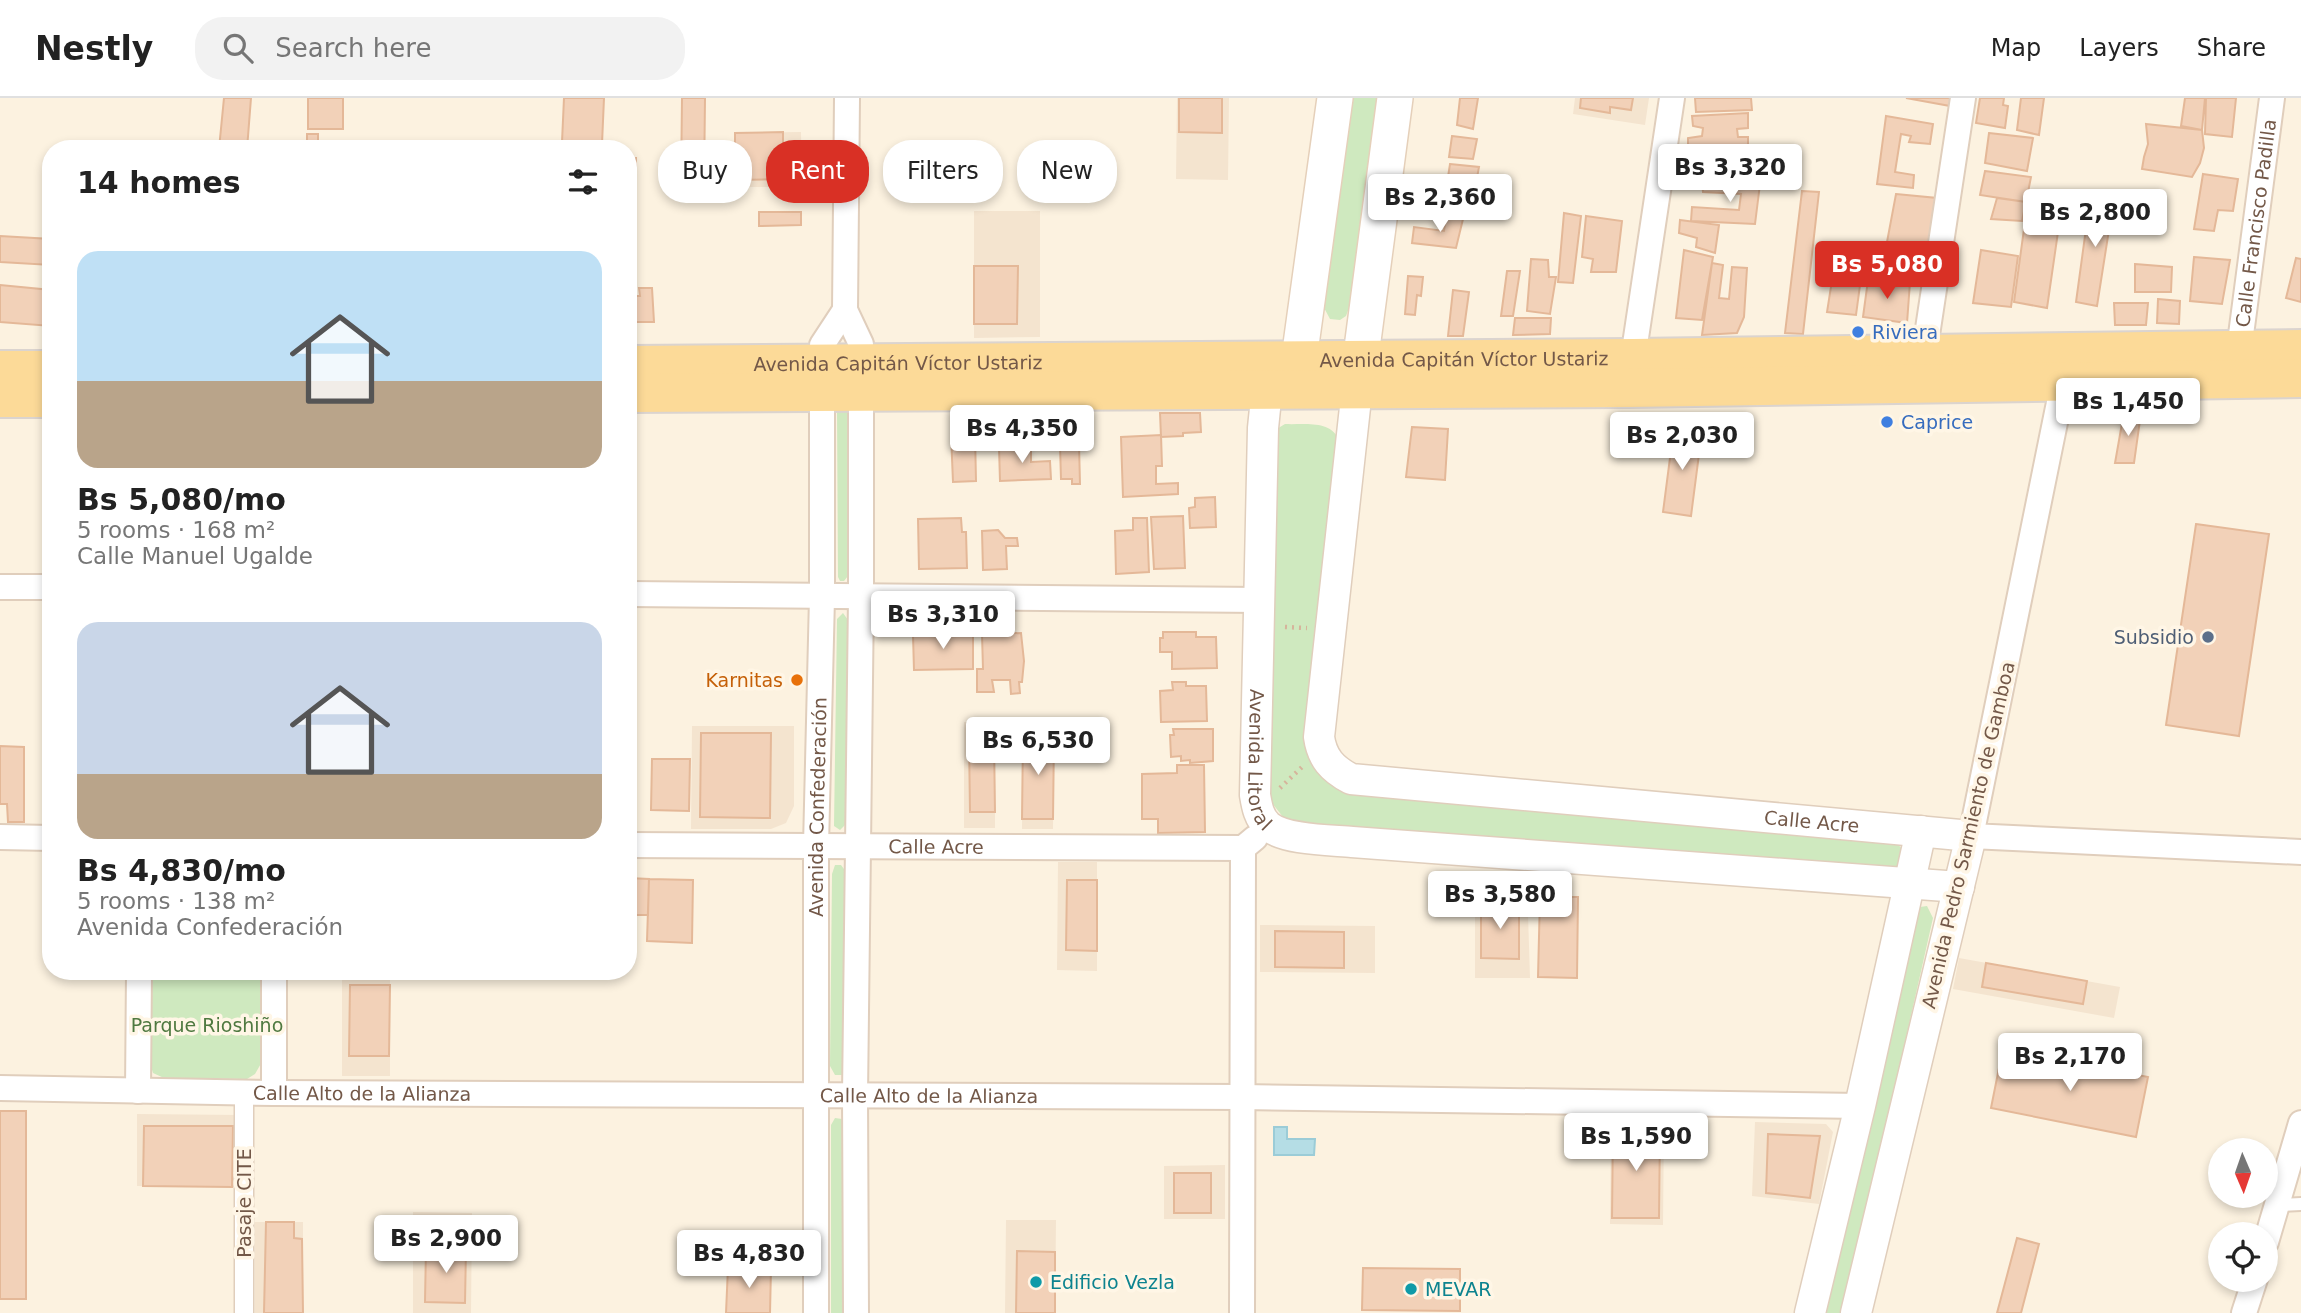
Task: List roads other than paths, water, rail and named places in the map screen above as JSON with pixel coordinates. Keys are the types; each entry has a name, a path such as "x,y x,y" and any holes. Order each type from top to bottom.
{"main road":[{"name":"Avenida Litoral","path":"1279,369 1335,98"},
{"path":"1359,374 1395,98"},
{"name":"Avenida Capitán Víctor Ustariz","path":"637,366 821,377 1279,369 1359,374 1631,373 2065,368 2239,350 2301,349"},
{"name":"Avenida Capitán Víctor Ustariz","path":"1631,373 1924,355 2065,368 2301,378"},
{"path":"0,370 42,370"},
{"name":"Avenida Capitán Víctor Ustariz","path":"637,392 821,377"},
{"path":"0,398 42,398"}],"street":[{"name":"Avenida Confederación","path":"847,98 845,310 861,344 855,1095 856,1313"},
{"path":"1631,373 1672,98"},
{"path":"1924,355 1963,98"},
{"name":"Calle Francisco Padilla","path":"2239,350 2272,98"},
{"name":"Avenida Confederación","path":"816,1313 816,846 822,597 821,377 822,345 845,310"},
{"name":"Avenida Pedro Sarmiento de Gamboa","path":"1856,1313 1971,836 2065,368"},
{"name":"Avenida Litoral","path":"1242,1313 1243,848 1269,827 1259,813 1255,795 1259,600 1263,428 1279,369"},
{"name":"Calle Acre","path":"1359,374 1319,737 1321,749 1317,762 1336,772 1351,779 1971,836 2301,852"},
{"path":"0,587 42,587"},
{"path":"637,594 1259,600"},
{"path":"1269,827 1290,835 1352,842 1959,887"},
{"path":"1810,1313 1860,1106 1921,831"},
{"path":"0,837 42,838"},
{"name":"Calle Acre","path":"637,845 1243,848"},
{"path":"138,1091 139,980"},
{"path":"274,980 274,1093"},
{"name":"Calle Alto de la Alianza","path":"0,1088 244,1093 1242,1097 1860,1106"},
{"name":"Pasaje CITE","path":"244,1093 244,1313"},
{"path":"2278,1223 2290,1204 2301,1123"},
{"path":"2244,1313 2251,1292"}],"water":[{"path":"1274,1127 1287,1127 1287,1139 1315,1139 1314,1155 1274,1155"}],"place":[{"name":"Riviera","path":"1858,332"},
{"name":"Caprice","path":"1887,422"},
{"name":"Subsidio","path":"2208,637"},
{"name":"Karnitas","path":"797,680"},
{"name":"Edificio Vezla","path":"1036,1282"},
{"name":"MEVAR","path":"1411,1289"}],"park label":[{"name":"Parque Rioshiño","path":"207,1025"}]}
